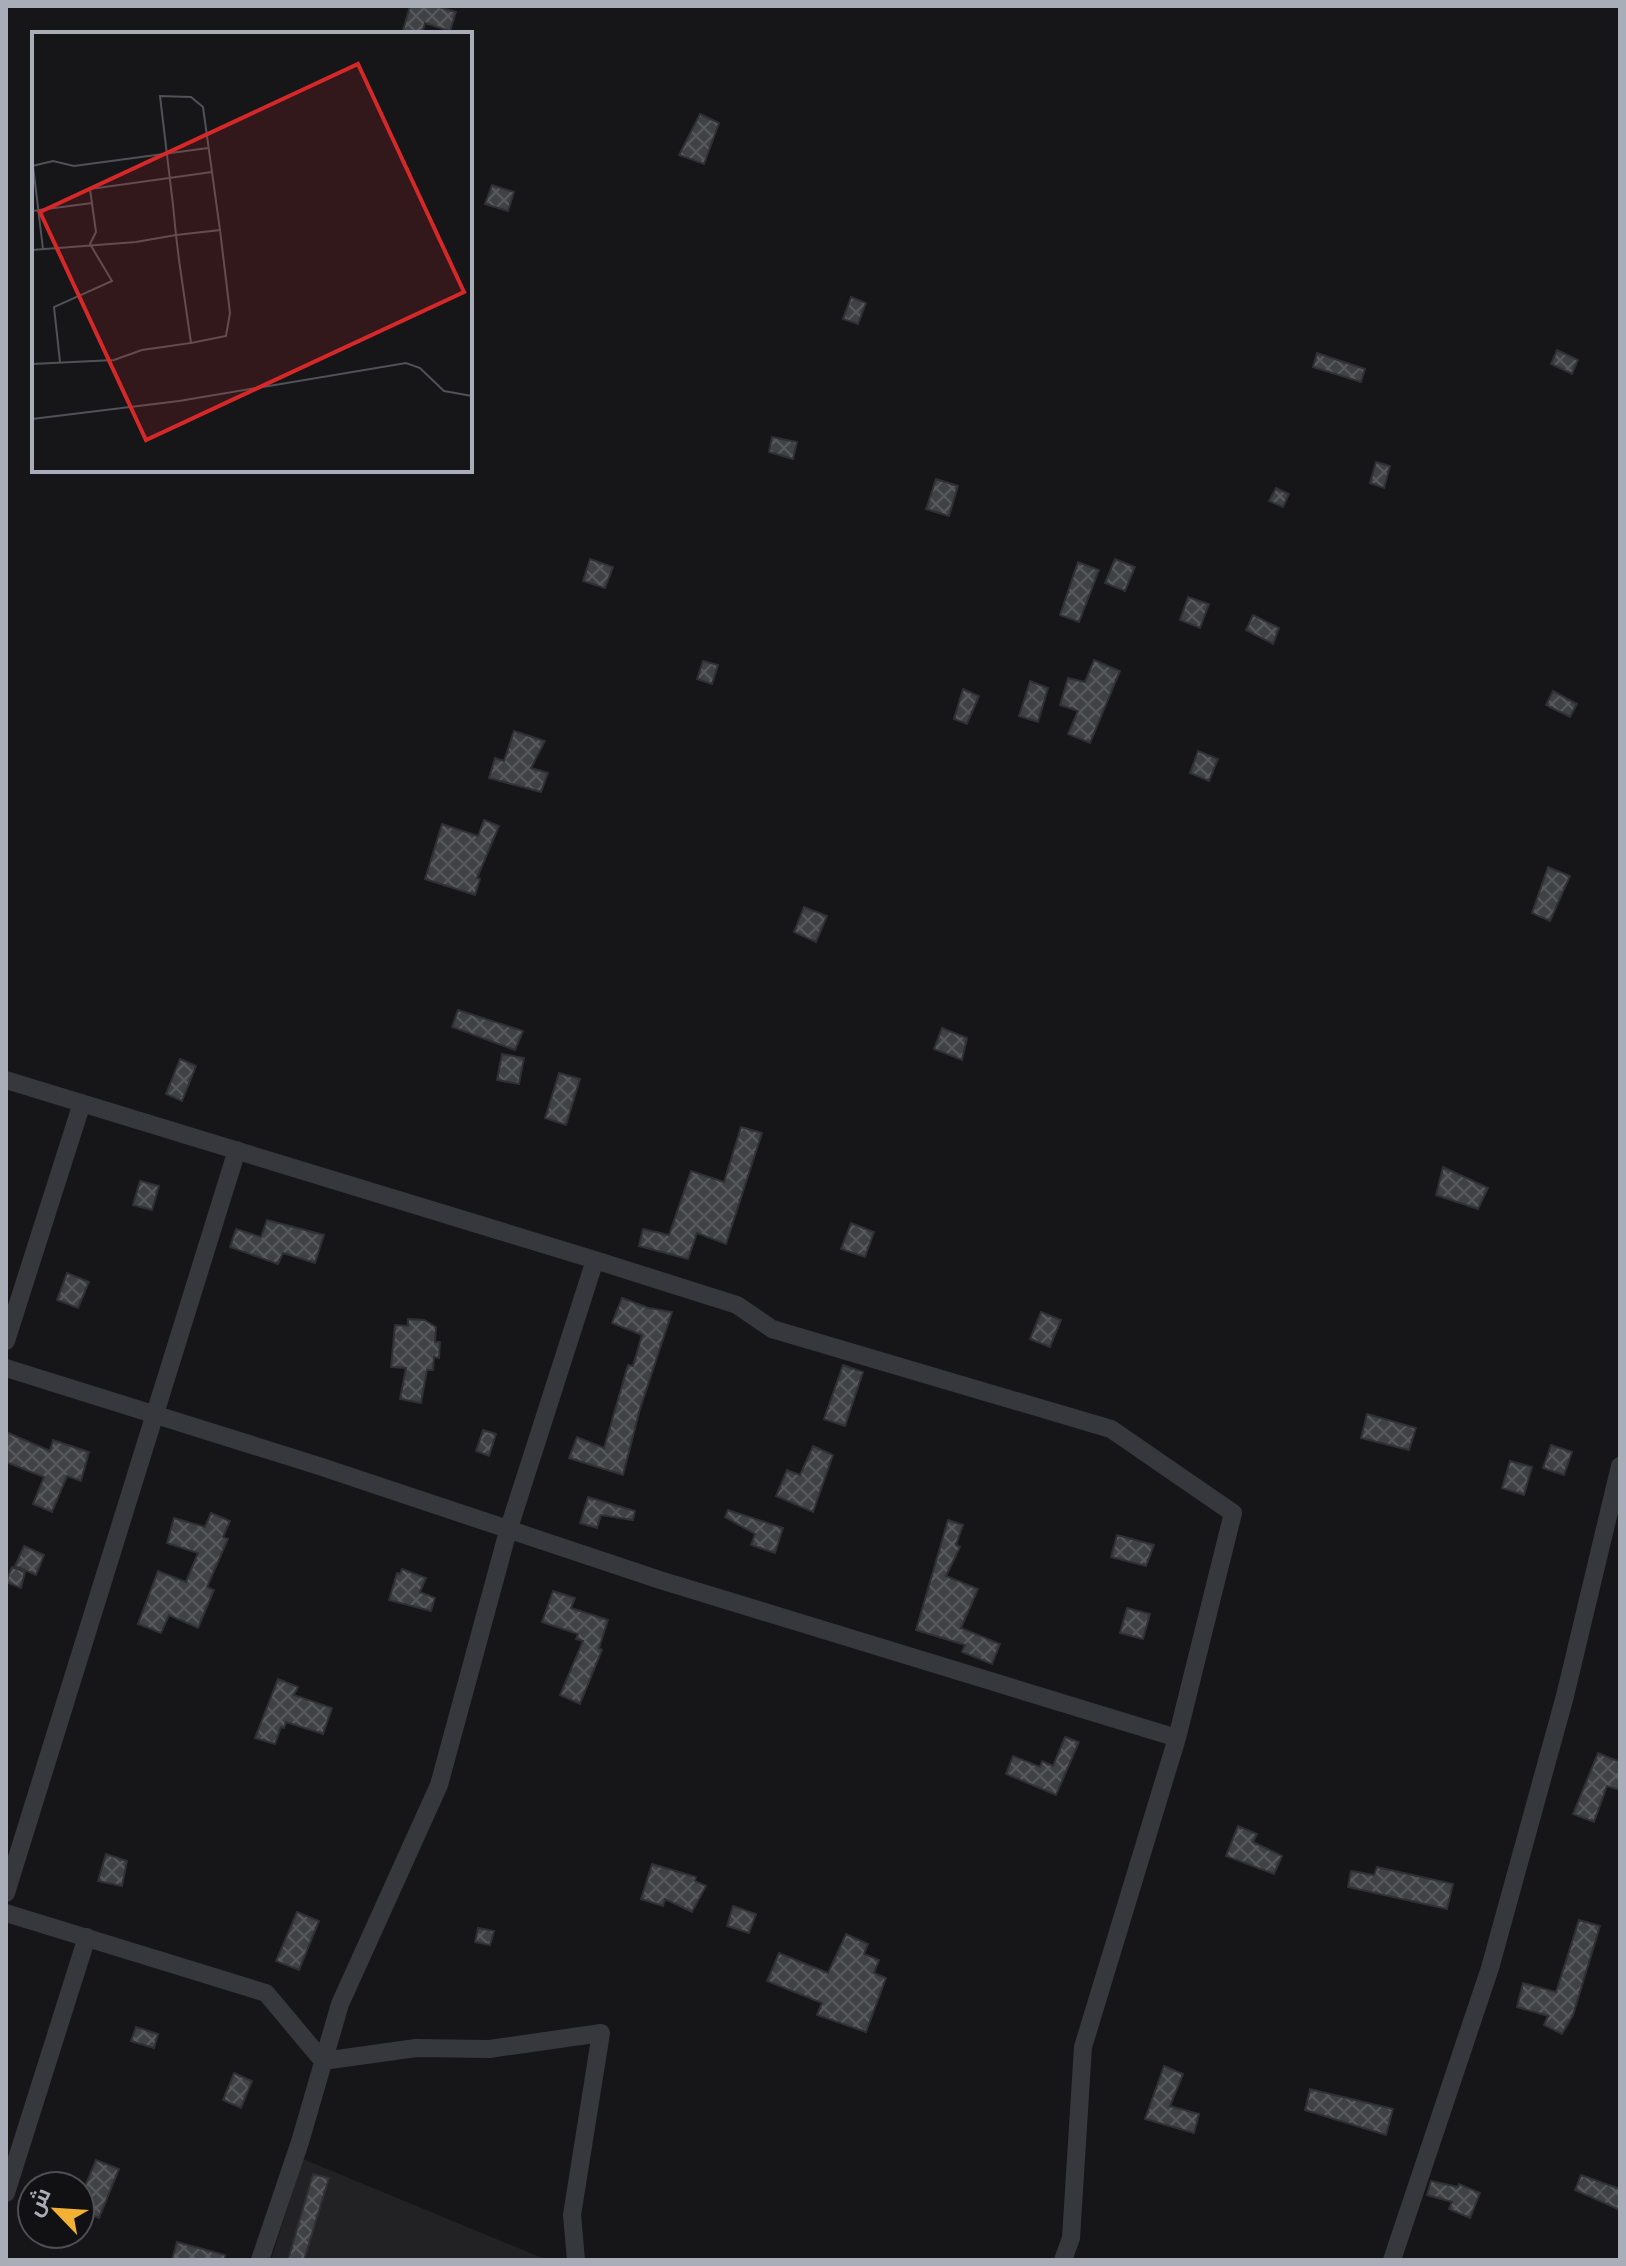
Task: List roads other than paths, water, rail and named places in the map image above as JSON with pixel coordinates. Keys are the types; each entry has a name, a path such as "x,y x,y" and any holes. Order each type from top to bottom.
{"street":[{"path":"6,1080 737,1305 772,1329 1111,1429 1233,1513 1177,1738 1083,2047 1071,2238 1063,2260"},
{"path":"6,1341 82,1103"},
{"path":"6,1893 237,1150"},
{"path":"260,2260 340,2004 439,1785 508,1531 595,1260"},
{"path":"6,1368 153,1413 508,1531 1177,1738"},
{"path":"1392,2260 1490,1968 1565,1696 1620,1466"},
{"path":"6,1913 266,1993 323,2061"},
{"path":"6,2193 87,1937"},
{"path":"323,2061 416,2048 489,2049 601,2033 572,2215 576,2260"}]}
